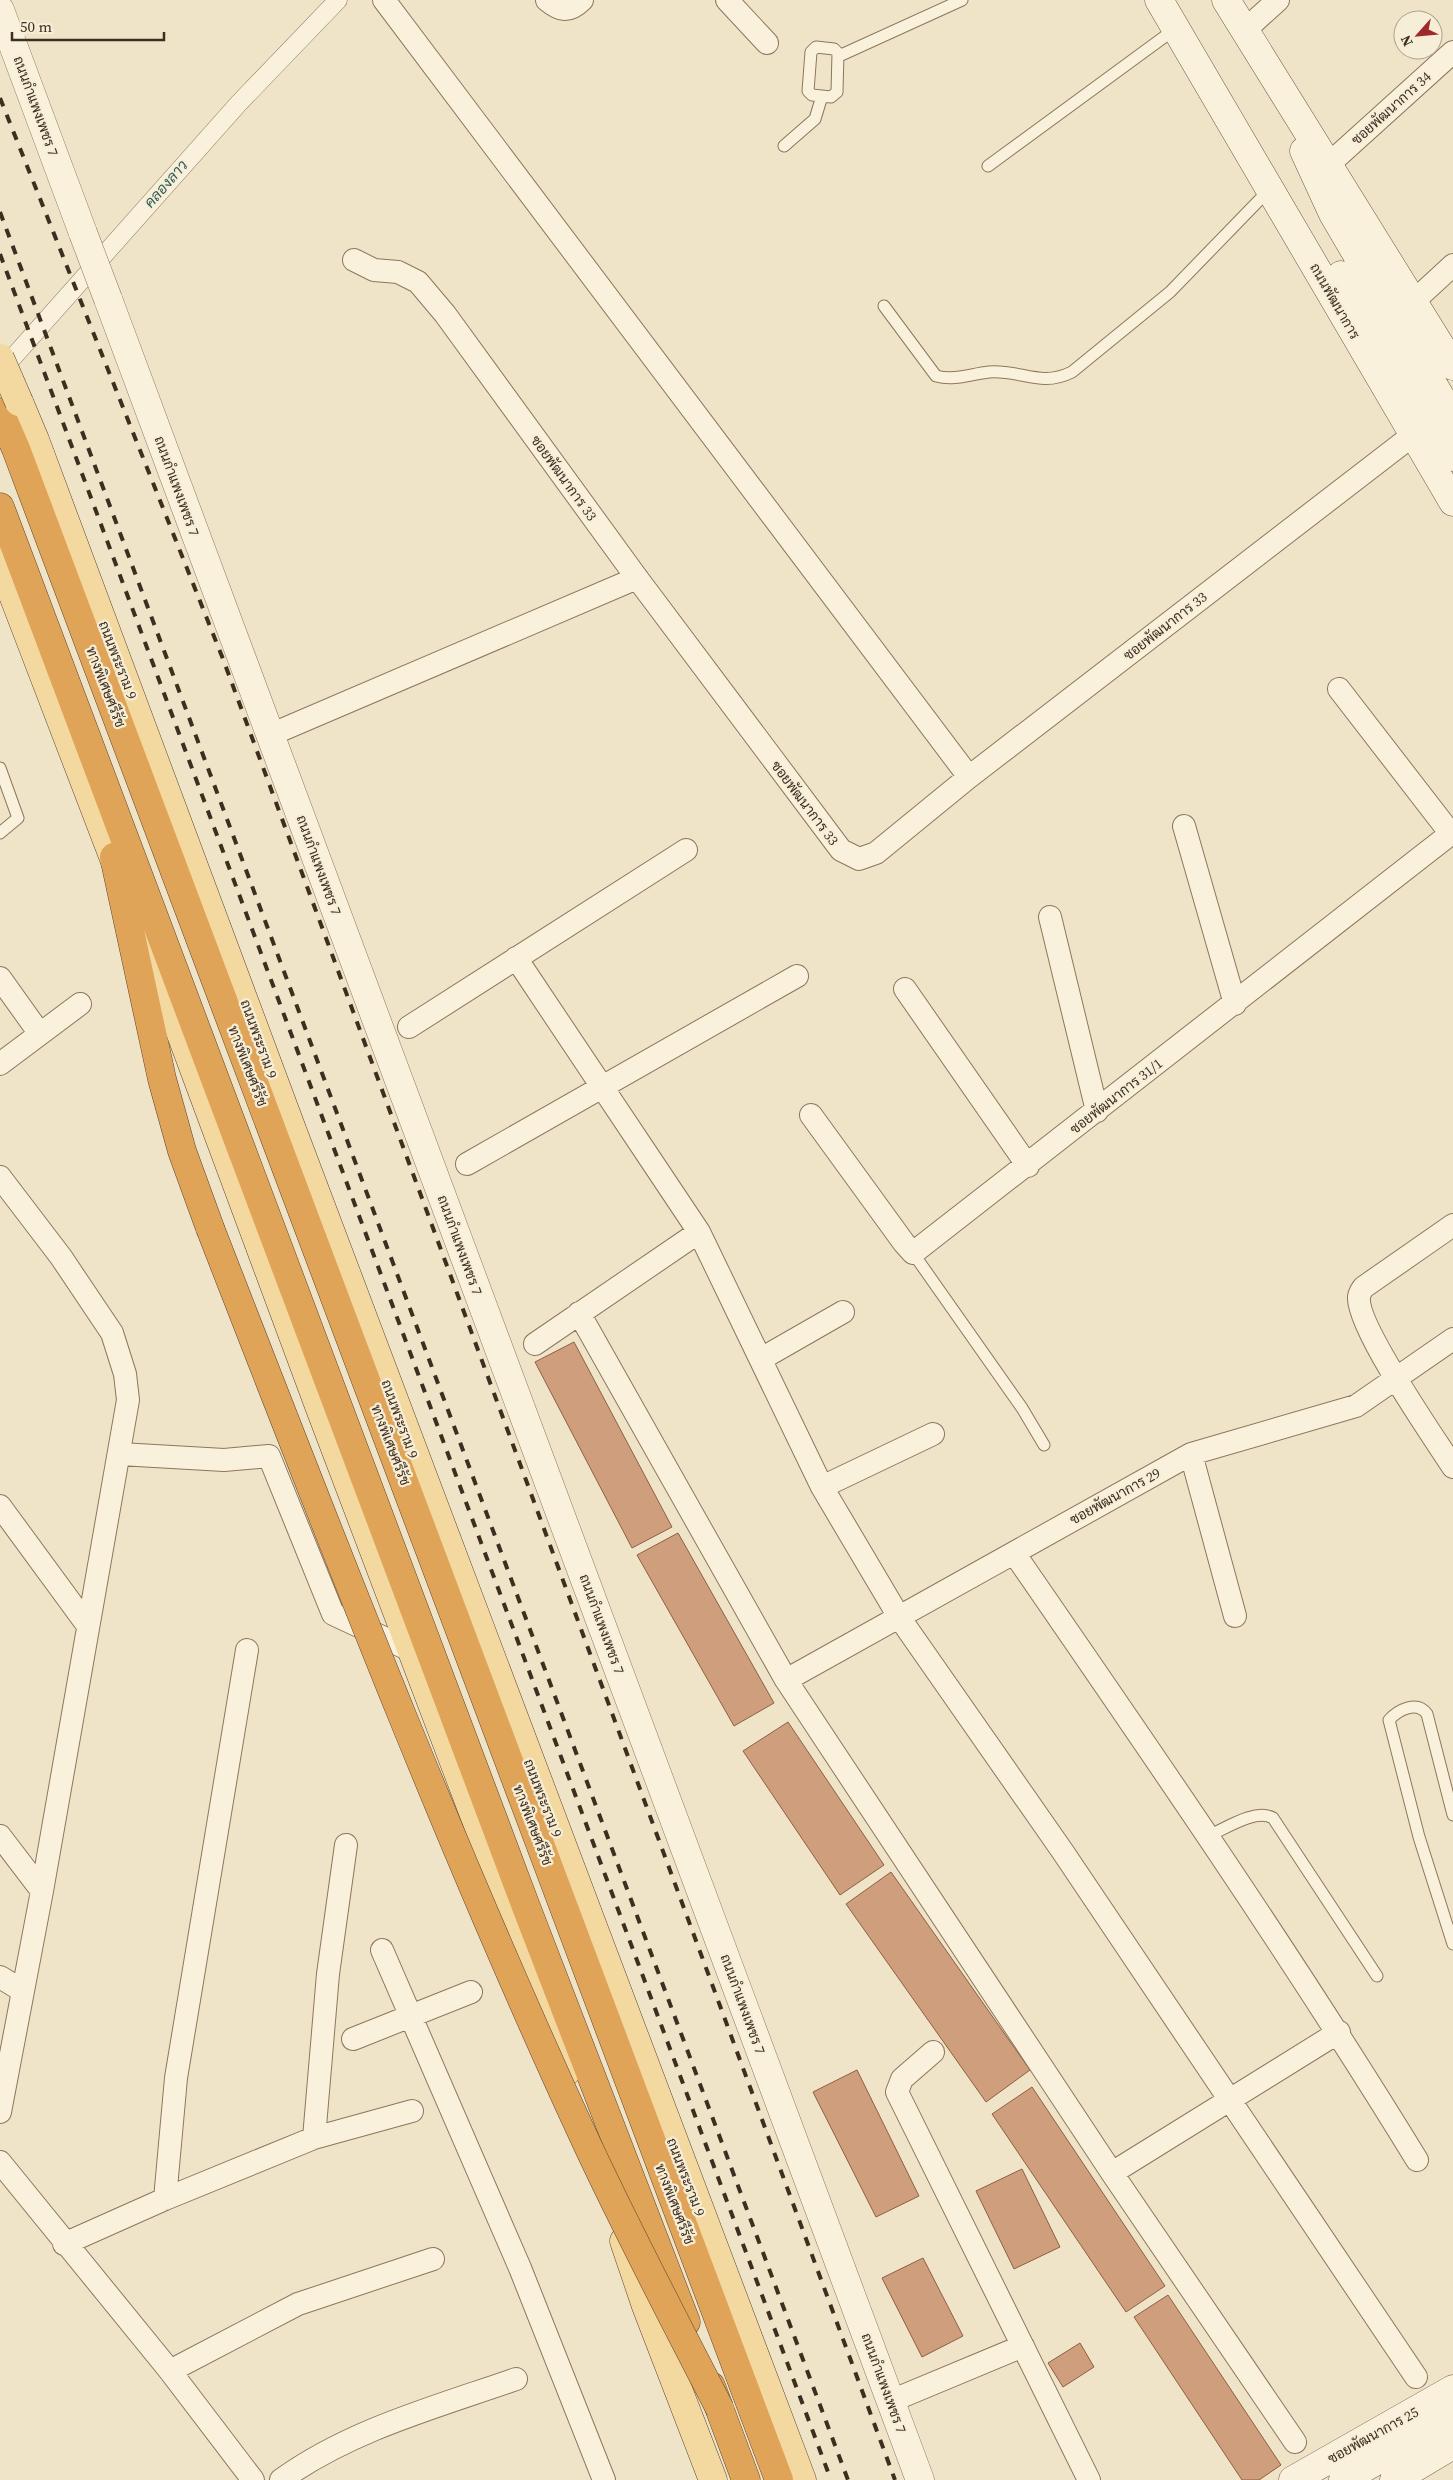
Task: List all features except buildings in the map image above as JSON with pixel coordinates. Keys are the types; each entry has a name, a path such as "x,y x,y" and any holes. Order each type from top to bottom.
{"highway":[{"name":"ทางพิเศษศรีรัช","path":"9,407 38,504 779,2480"},
{"path":"0,507 525,1904 746,2480"},
{"path":"114,858 162,1079 182,1151 210,1228 332,1540 479,1900 590,2150 720,2409"}],"main road":[{"name":"ถนนพระราม 9","path":"0,358 9,407 35,440 459,1578 802,2480"},
{"path":"0,562 114,858 512,1915 646,2306 714,2480"}],"street":[{"path":"0,372 239,103 338,0"},
{"path":"384,0 969,777"},
{"path":"547,0 561,10 568,10 582,0"},
{"path":"726,0 767,43"},
{"name":"ถนนพัฒนาการ","path":"1158,0 1453,502"},
{"path":"1226,0 1453,366"},
{"path":"1250,38 1278,0"},
{"name":"ถนนกำแพงเพชร 7","path":"0,10 920,2480"},
{"path":"1250,38 1333,214 1453,418"},
{"name":"ซอยพัฒนาการ 34","path":"1329,164 1453,52"},
{"name":"ถนนพัฒนาการ","path":"1217,100 1283,182 1453,457"},
{"name":"ซอยพัฒนาการ 33","path":"354,260 374,270 398,272 418,282 445,314 637,578 840,850 859,859 876,852 969,777 1413,435"},
{"path":"1414,301 1453,265"},
{"path":"270,735 637,578"},
{"path":"1339,689 1452,833"},
{"path":"1184,826 1235,1004"},
{"name":"ซอยพัฒนาการ 31/1","path":"913,1253 1028,1166 1452,833"},
{"path":"409,1027 686,850"},
{"path":"1050,917 1098,1111"},
{"path":"516,958 700,1232 822,1487 899,1617 1063,1852 1416,2377"},
{"path":"468,1164 797,976"},
{"path":"0,978 40,1034"},
{"path":"905,989 1028,1166"},
{"path":"0,1064 80,1004"},
{"path":"812,1115 913,1253"},
{"path":"0,1177 61,1257 112,1333 125,1374 128,1400 42,1891 0,2112"},
{"path":"1453,1225 1364,1286 1359,1296 1362,1316 1396,1378 1453,1467"},
{"path":"535,1344 700,1232"},
{"path":"760,1359 843,1312"},
{"path":"579,1313 786,1680 1112,2173 1294,2442"},
{"name":"ซอยพัฒนาการ 29","path":"786,1680 1191,1454 1356,1406 1453,1339"},
{"path":"822,1487 933,1434"},
{"path":"120,1454 224,1460 269,1456 334,1614 412,1651"},
{"path":"1191,1454 1235,1616"},
{"path":"0,1506 88,1626"},
{"path":"1014,1553 1208,1836 1339,2032 1417,2160"},
{"path":"165,2199 176,2078 247,1650"},
{"path":"0,1836 42,1891"},
{"path":"314,2138 328,1974 346,1845"},
{"path":"382,1950 412,2015 520,2268 604,2480"},
{"path":"0,1976 23,1991"},
{"path":"353,2039 471,1992"},
{"path":"1112,2173 1339,2032"},
{"path":"933,2052 902,2079 897,2092 1089,2480"},
{"path":"64,2244 165,2199 314,2138 412,2111"},
{"path":"0,2162 64,2244 170,2371 253,2480"},
{"path":"170,2371 298,2304 433,2258"},
{"path":"891,2401 1023,2346"},
{"path":"281,2480 301,2466 340,2444 402,2419 516,2379"},
{"name":"ซอยพัฒนาการ 25","path":"1293,2480 1453,2389"},
{"name":"ซอยพัฒนาการ 25","path":"1343,2480 1453,2417"},
{"path":"1394,2480 1453,2446"}],"lane":[{"path":"839,56 962,0"},
{"path":"988,166 1175,29"},
{"path":"816,47 834,49 839,56 837,92 831,97 822,96 812,95 808,91 812,50 816,47"},
{"path":"784,146 815,119 822,96"},
{"path":"884,306 936,376 955,378 989,372 1043,380 1060,378 1086,362 1170,292 1270,188"},
{"path":"0,768 18,818 0,833"},
{"path":"913,1253 1022,1408 1044,1445"},
{"path":"1453,1815 1423,1708 1414,1706 1395,1713 1388,1720 1419,1837 1453,1944"},
{"path":"1208,1836 1253,1817 1266,1814 1272,1818 1377,1976"}],"railway":[{"path":"0,98 223,659 895,2480"},
{"path":"0,212 848,2480"},
{"path":"0,254 831,2480"}],"water label":[{"name":"คลองลาว","path":"166,184"}]}
